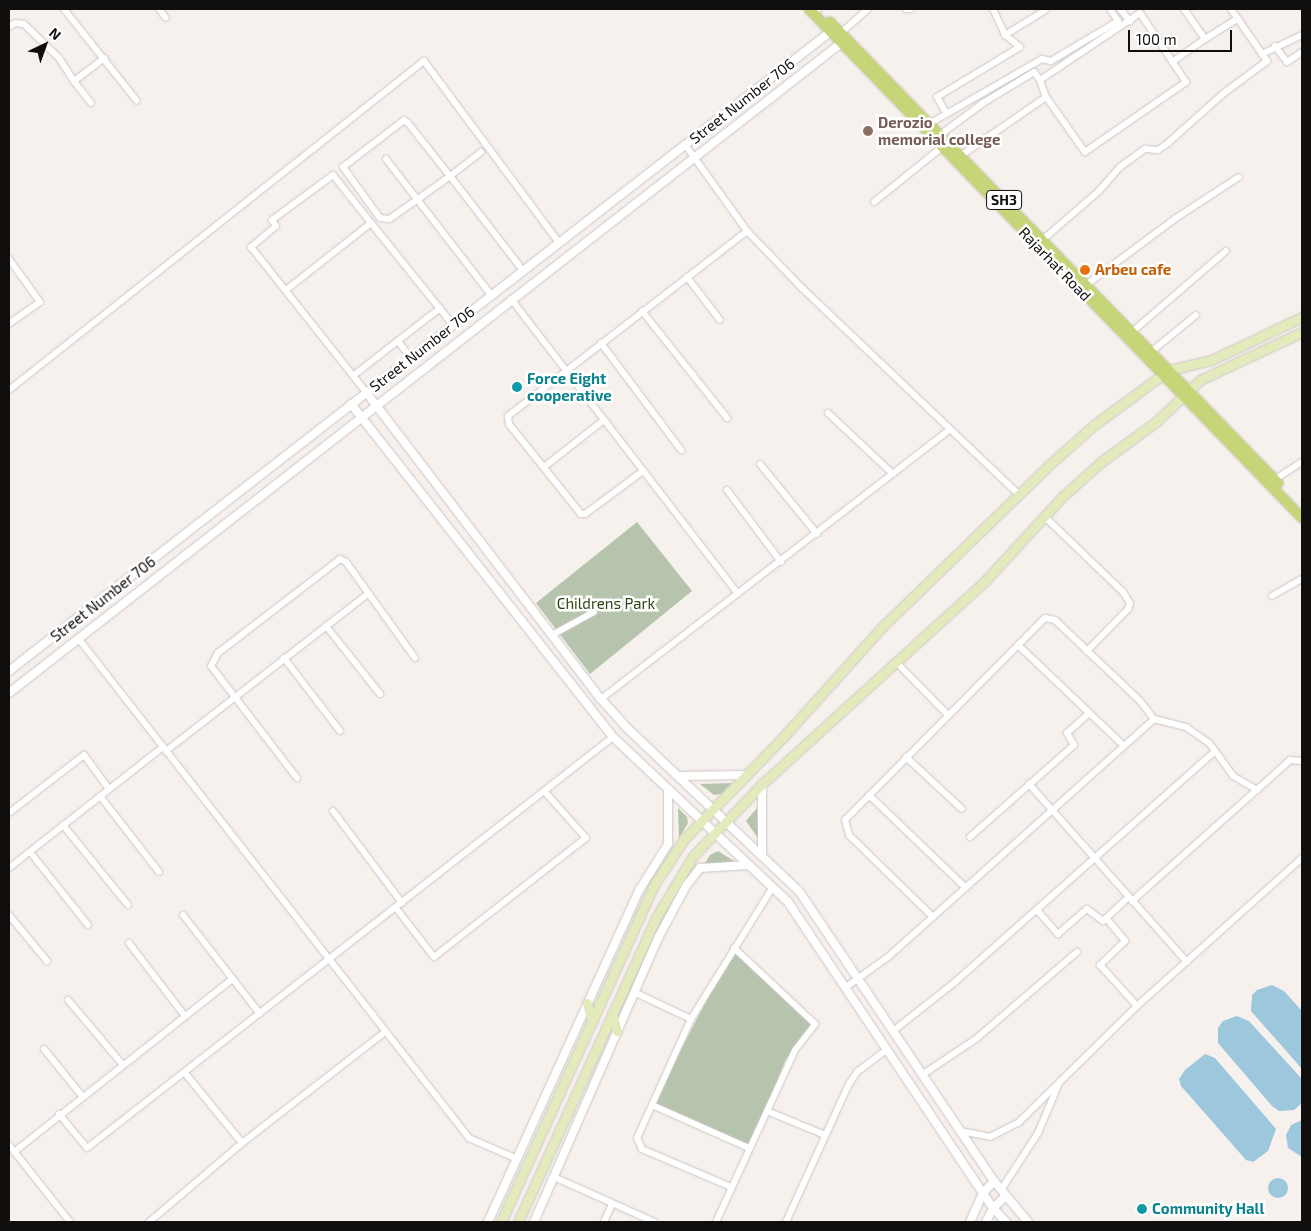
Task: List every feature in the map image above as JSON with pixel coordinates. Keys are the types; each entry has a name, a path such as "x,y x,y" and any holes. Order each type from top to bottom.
{"main road":[{"name":"Rajarhat Road","path":"809,9 839,35 962,155 1039,243 1187,395 1302,518"},
{"name":"Rajarhat Road","path":"817,9 951,159 1086,285 1151,352 1165,372"},
{"path":"501,1222 654,885 670,858 701,820 746,775 883,626 1018,494 1094,425 1165,372 1206,367 1242,345 1302,317"},
{"path":"518,1222 612,1014 672,888 714,833 762,784 898,663 985,581 1044,516 1101,462 1187,395 1200,380 1302,332"},
{"name":"Rajarhat Road","path":"1187,395 1302,509"},
{"path":"587,1003 592,1022"},
{"path":"612,1014 617,1031"}],"street":[{"path":"64,9 137,101"},
{"path":"159,9 166,18"},
{"path":"9,693 693,156 868,9"},
{"path":"906,9 911,9"},
{"path":"946,113 937,101 937,96 1020,47 1005,35 993,9"},
{"path":"1005,35 1047,9"},
{"path":"929,124 1042,59 1051,61 1118,21 1110,9"},
{"path":"1120,9 1130,21"},
{"path":"1184,9 1205,38"},
{"path":"1039,243 1099,191 1120,167 1146,148 1158,150 1168,143 1224,93 1267,61 1231,9"},
{"path":"940,135 958,119 1034,72 1040,80 1046,97 1084,152 1186,82 1142,11 1130,21 1040,80"},
{"path":"1172,62 1205,38 1238,18"},
{"path":"9,27 15,23 24,24 59,58 91,103"},
{"name":"Street Number 706","path":"9,671 491,295 686,146 839,35"},
{"path":"1262,54 1275,46 1286,45 1302,36"},
{"path":"1275,46 1287,62 1302,52"},
{"path":"74,81 104,58"},
{"path":"9,390 424,62 559,243"},
{"path":"951,159 962,155 1046,97"},
{"path":"481,152 450,176 418,200 389,219 380,218 343,167 404,120 450,176 524,270"},
{"path":"686,146 747,231 1018,494"},
{"path":"874,202 941,148"},
{"path":"386,159 491,295"},
{"path":"453,325 333,175 272,220 276,226 251,246 354,375 601,699 626,727 680,776 799,891 994,1181 1028,1222"},
{"path":"1086,285 1176,218 1239,178"},
{"path":"286,290 371,223"},
{"path":"643,471 585,514 581,514 509,424 508,416 747,231"},
{"path":"1132,332 1226,251"},
{"path":"9,259 40,302 9,324"},
{"path":"687,277 720,320"},
{"path":"511,299 738,594"},
{"path":"354,375 440,308"},
{"path":"642,311 727,418"},
{"path":"1151,352 1196,315"},
{"path":"398,341 411,358"},
{"path":"601,343 681,450"},
{"path":"351,404 613,737 788,902 993,1208 1006,1222"},
{"path":"828,413 894,474"},
{"path":"544,467 604,420"},
{"path":"601,699 817,534 950,429"},
{"path":"1274,480 1302,462"},
{"path":"760,464 817,534"},
{"path":"727,490 780,562"},
{"path":"1044,516 1123,592 1130,603 1128,609 1087,651"},
{"path":"297,778 211,666 213,659 333,562 340,559 346,562 415,658"},
{"path":"1272,596 1302,579"},
{"path":"9,868 109,789 165,749 368,594"},
{"path":"552,635 594,612"},
{"path":"933,917 846,831 845,820 1042,620 1049,618 1055,620 1147,707 1154,719 1186,727 1215,751 1234,776 1257,790"},
{"path":"326,626 380,694"},
{"path":"78,638 469,1138 515,1158"},
{"path":"1018,645 1124,746"},
{"path":"284,658 340,732"},
{"path":"898,663 948,715"},
{"path":"970,837 1074,745 1067,733 1089,713"},
{"path":"846,987 933,917 1154,719"},
{"path":"59,1114 87,1148 613,737"},
{"path":"892,1031 955,982 1215,751"},
{"path":"9,813 84,755 109,789"},
{"path":"906,757 962,809"},
{"path":"1037,910 1058,934 1087,909 1100,921 1106,918 1131,899 1290,760 1302,761"},
{"path":"680,776 746,775"},
{"path":"762,784 762,854"},
{"path":"1029,784 1187,962"},
{"path":"488,1222 515,1158 640,889 668,844 668,788"},
{"path":"396,908 434,957 586,838 545,792"},
{"path":"869,795 966,888"},
{"path":"100,796 158,872"},
{"path":"333,811 402,903"},
{"path":"63,825 128,905"},
{"path":"30,852 88,925"},
{"path":"960,1130 982,1136 997,1135 1018,1123 1137,1006 1302,858"},
{"path":"534,1222 670,912 697,870 749,865"},
{"path":"731,1187 640,1147 638,1138 691,1019 773,887"},
{"path":"9,915 47,961"},
{"path":"183,915 260,1014"},
{"path":"1106,918 1125,940 1100,965 1137,1006"},
{"path":"129,943 184,1015"},
{"path":"716,1222 795,1050 815,1024 734,948"},
{"path":"922,1075 984,1033 1077,952"},
{"path":"14,1152 122,1064 232,979"},
{"path":"634,992 691,1019"},
{"path":"68,1000 122,1064"},
{"path":"149,1222 242,1143 386,1032"},
{"path":"44,1049 82,1096"},
{"path":"786,1222 825,1135 857,1072 886,1049"},
{"path":"184,1073 242,1143"},
{"path":"986,1222 1038,1133 1061,1080"},
{"path":"652,1105 749,1148"},
{"path":"767,1111 825,1135"},
{"path":"9,1144 70,1222"},
{"path":"554,1178 654,1222"},
{"path":"970,1222 983,1193 994,1181"},
{"path":"604,1222 612,1204"}],"green space":[{"name":"Childrens Park","path":"637,522 692,591 590,674 536,603"},
{"path":"732,783 721,794 714,795 700,784"},
{"path":"678,808 687,817 688,823 679,838"},
{"path":"757,808 758,838 746,821"},
{"path":"718,851 734,861 703,866 710,855"},
{"path":"734,948 815,1024 786,1059 749,1148 652,1105"}],"water":[{"path":"1272,985 1284,991 1302,1011 1302,1069 1251,1011 1252,995 1257,990"},
{"path":"1237,1016 1249,1021 1302,1079 1302,1103 1294,1110 1279,1111 1272,1106 1218,1043 1218,1028 1223,1021"},
{"path":"1205,1054 1215,1058 1276,1129 1268,1151 1253,1162 1246,1160 1181,1086 1179,1079 1185,1070"},
{"path":"1302,1120 1302,1157 1288,1148 1286,1135 1291,1125"},
{"path":"1278,1178 1285,1181 1288,1188 1285,1195 1278,1198 1271,1195 1268,1188 1271,1181"}],"place":[{"name":"Derozio memorial college","path":"868,131"},
{"name":"Arbeu cafe","path":"1085,270"},
{"name":"Force Eight cooperative","path":"517,387"},
{"name":"Community Hall","path":"1142,1209"}]}
